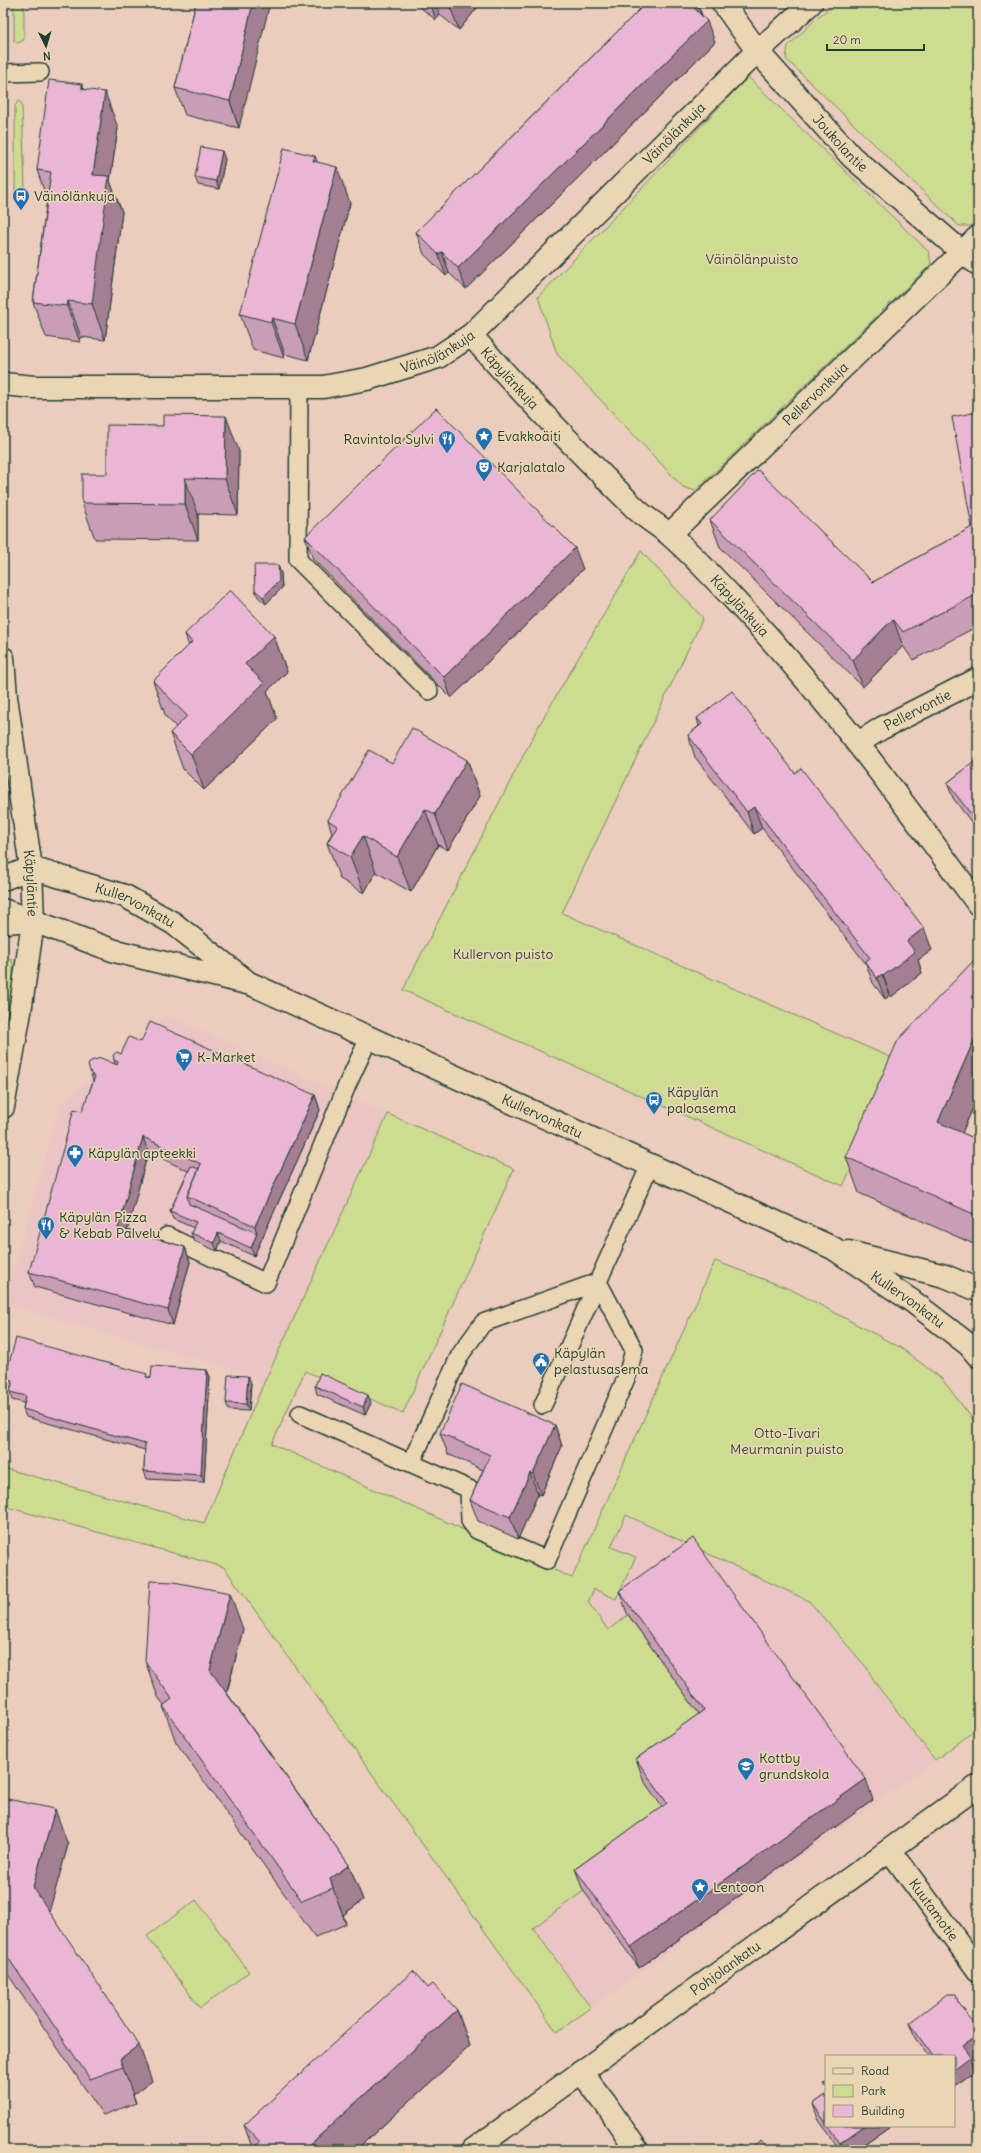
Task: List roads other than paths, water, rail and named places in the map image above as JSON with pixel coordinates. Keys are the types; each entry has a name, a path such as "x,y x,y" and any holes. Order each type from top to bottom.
{"street":[{"name":"Joukolantie","path":"723,3 758,52 852,157 970,259"},
{"name":"Väinölänkuja","path":"3,384 34,387 323,387 368,379 438,357 471,335 758,52 811,3"},
{"name":"Pellervonkuja","path":"670,534 970,259 978,237"},
{"name":"Käpylänkuja","path":"471,335 506,376 635,508 646,519 670,534 746,612 858,743 978,904"},
{"name":"Käpyläntie","path":"3,658 6,697 31,868 33,922 19,1020 3,1107"},
{"name":"Pellervontie","path":"858,743 882,728 978,679"},
{"path":"3,879 31,868"},
{"name":"Kullervonkatu","path":"31,868 125,896 173,924 251,984"},
{"name":"Kullervonkatu","path":"3,910 115,951 251,984 834,1248 912,1301 969,1346 978,1356"},
{"name":"Kullervonkatu","path":"834,1248 945,1276 978,1290"},
{"name":"Pohjolankatu","path":"473,2150 978,1786"},
{"name":"Kuutamotie","path":"890,1850 978,1970"},
{"path":"581,2072 605,2103 637,2150"}],"lane":[{"path":"3,73 40,72"},
{"path":"299,388 298,560 429,691"},
{"path":"3,926 33,922"},
{"path":"167,1236 266,1282 369,1038"},
{"path":"543,1405 650,1165"},
{"path":"300,1414 469,1489 470,1521 477,1530 548,1560 627,1376 634,1350 598,1282"},
{"path":"411,1464 460,1355 483,1323 598,1282"}],"place":[{"name":"Väinölänkuja","path":"21,211"},
{"name":"Evakkoäiti","path":"484,451"},
{"name":"Ravintola Sylvi","path":"447,454"},
{"name":"Karjalatalo","path":"484,482"},
{"name":"K-Market","path":"184,1072"},
{"name":"Käpylän paloasema","path":"654,1115"},
{"name":"Käpylän apteekki","path":"75,1168"},
{"name":"Käpylän Pizza & Kebab Palvelu","path":"46,1240"},
{"name":"Käpylän pelastusasema","path":"541,1376"},
{"name":"Kottby grundskola","path":"746,1781"},
{"name":"Lentoon","path":"700,1902"}],"park label":[{"name":"Väinölänpuisto","path":"752,259"},
{"name":"Kullervon puisto","path":"503,954"},
{"name":"Otto-Iivari Meurmanin puisto","path":"787,1442"}]}
